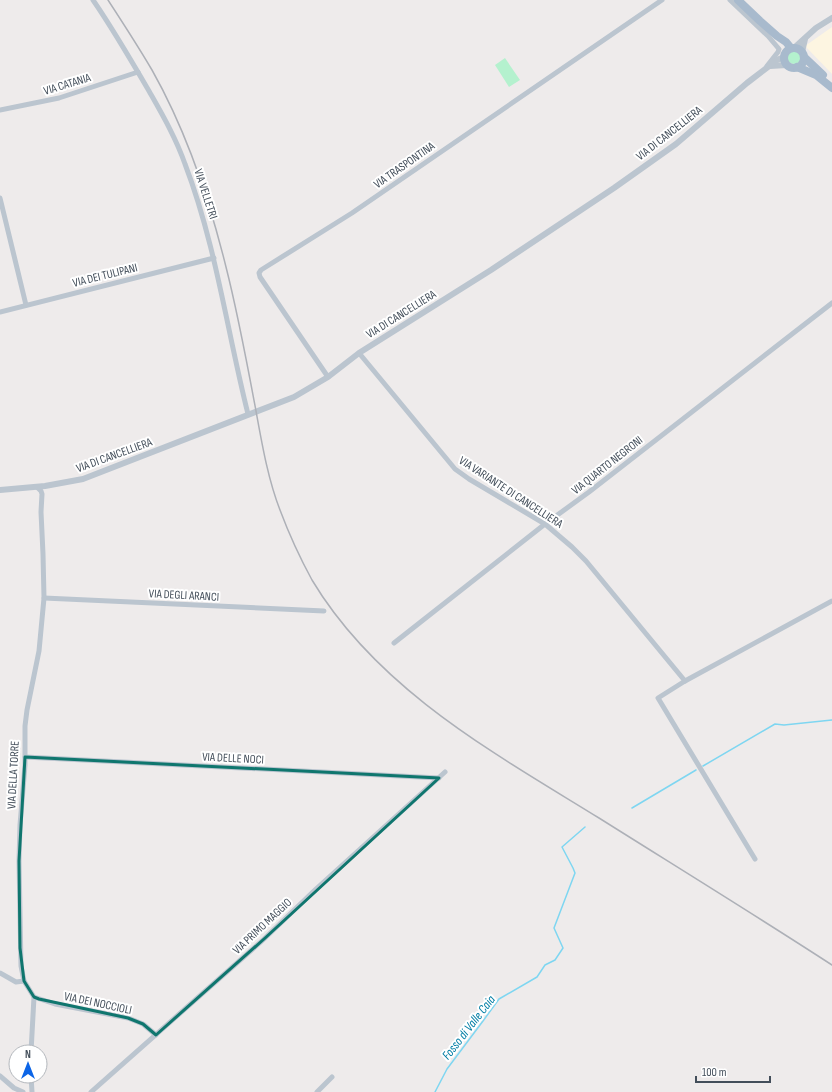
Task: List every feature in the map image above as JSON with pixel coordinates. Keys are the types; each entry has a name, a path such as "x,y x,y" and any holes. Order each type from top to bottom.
{"main road":[{"path":"738,0 777,36 788,54 792,68 798,67 816,74 832,88"},
{"path":"788,54 799,49 803,55 832,83"},
{"path":"798,67 802,63 803,55"}],"street":[{"name":"VIA VELLETRI","path":"93,0 138,72 158,107 182,155 200,206 214,258 248,414"},
{"name":"VIA TRASPONTINA","path":"328,377 260,277 259,273 261,270 352,213 662,0"},
{"path":"730,0 768,36 779,49 767,65 768,67"},
{"name":"VIA DI CANCELLIERA","path":"0,490 54,485 97,474 294,397 328,377 359,354 627,180 676,144 768,67 788,54 816,28 832,18"},
{"path":"803,55 805,39"},
{"name":"VIA CATANIA","path":"0,110 59,98 138,72"},
{"path":"0,198 26,305"},
{"name":"VIA DEI TULIPANI","path":"0,312 214,258"},
{"name":"VIA QUARTO NEGRONI","path":"394,643 545,524 589,492 832,303"},
{"name":"VIA VARIANTE DI CANCELLIERA","path":"359,354 454,469 545,524 582,556 685,681"},
{"path":"42,498 47,490 54,485"},
{"name":"VIA DELLA TORRE","path":"34,997 24,981 20,948 19,861 26,716 39,651 44,598 44,561 41,512 42,498 41,491 37,487"},
{"name":"VIA DEGLI ARANCI","path":"44,598 324,611"},
{"path":"755,859 658,698 685,681 832,601"},
{"name":"VIA DELLE NOCI","path":"25,758 439,778"},
{"name":"VIA PRIMO MAGGIO","path":"90,1092 264,939 316,888 445,772"},
{"path":"0,973 16,982 24,981"},
{"path":"31,1044 34,997"},
{"name":"VIA DEI NOCCIOLI","path":"34,997 60,1005 128,1018 143,1024 156,1035"},
{"path":"0,1076 11,1086 20,1091"},
{"path":"317,1092 332,1077"}],"highlighted area":[{"path":"25,757 439,778 264,939 156,1035 143,1024 128,1018 34,997 24,981 20,948 19,861"}],"shaded area":[{"path":"832,27 832,74 805,46"}],"green space":[{"path":"791,50 797,50 801,54 801,60 797,64 791,64 787,60 787,54"},
{"path":"505,58 520,80 509,87 495,65"}],"waterway":[{"name":"Fosso di Valle Caia","path":"703,766 775,724 784,725 832,720"},
{"name":"Fosso di Valle Caia","path":"632,808 696,770"},
{"name":"Fosso di Valle Caia","path":"435,1092 447,1069 499,999 537,977 545,965 555,960 563,948 554,928 575,873 562,847 585,827"}],"railway":[{"path":"108,0 147,61 165,93 196,166 212,216 230,285 263,449 276,498 283,519 312,580 339,619 370,654 404,687 479,743 832,965"}]}
